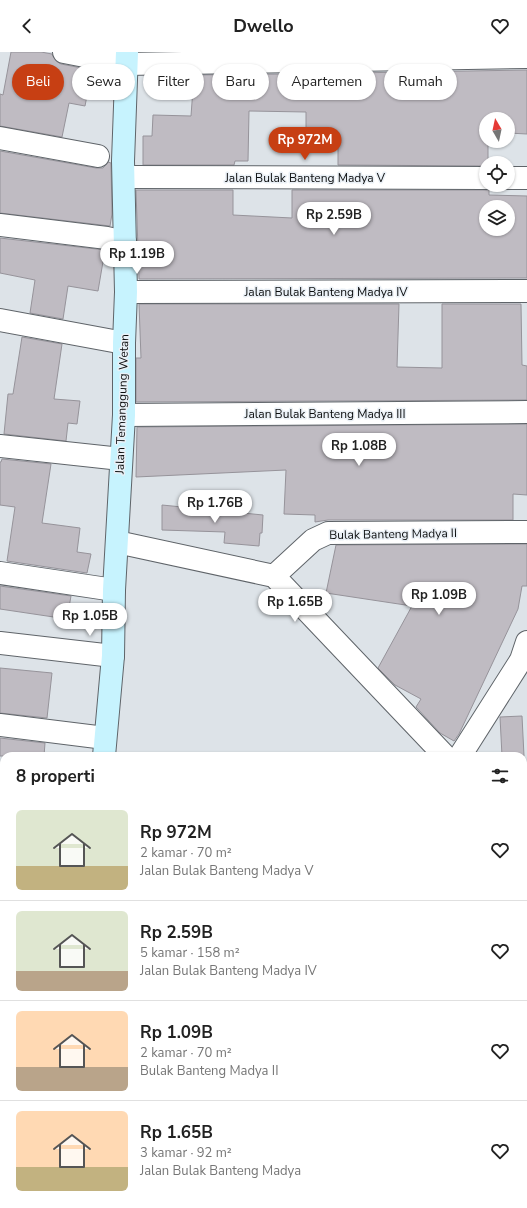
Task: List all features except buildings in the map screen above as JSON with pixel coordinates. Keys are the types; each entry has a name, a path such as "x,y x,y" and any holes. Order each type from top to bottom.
{"street":[{"path":"64,52 120,59 527,57"},
{"name":"Jalan Temanggung Wetan","path":"98,742 106,655 105,589 117,542 111,458 124,415 113,340 126,292 106,239 120,59"},
{"name":"Jalan Bulak Banteng Madya V","path":"0,138 113,162 479,178"},
{"path":"515,178 527,178"},
{"path":"0,225 106,239"},
{"name":"Jalan Bulak Banteng Madya IV","path":"126,292 527,291"},
{"path":"0,320 113,340"},
{"name":"Jalan Bulak Banteng Madya III","path":"124,415 527,412"},
{"path":"0,446 111,458"},
{"name":"Bulak Banteng Madya II","path":"274,576 313,540 328,533 527,532"},
{"path":"117,542 274,576 441,752"},
{"path":"0,573 105,589"},
{"path":"463,752 521,660 527,642"},
{"path":"0,643 106,655"},
{"path":"0,724 98,742"}]}
